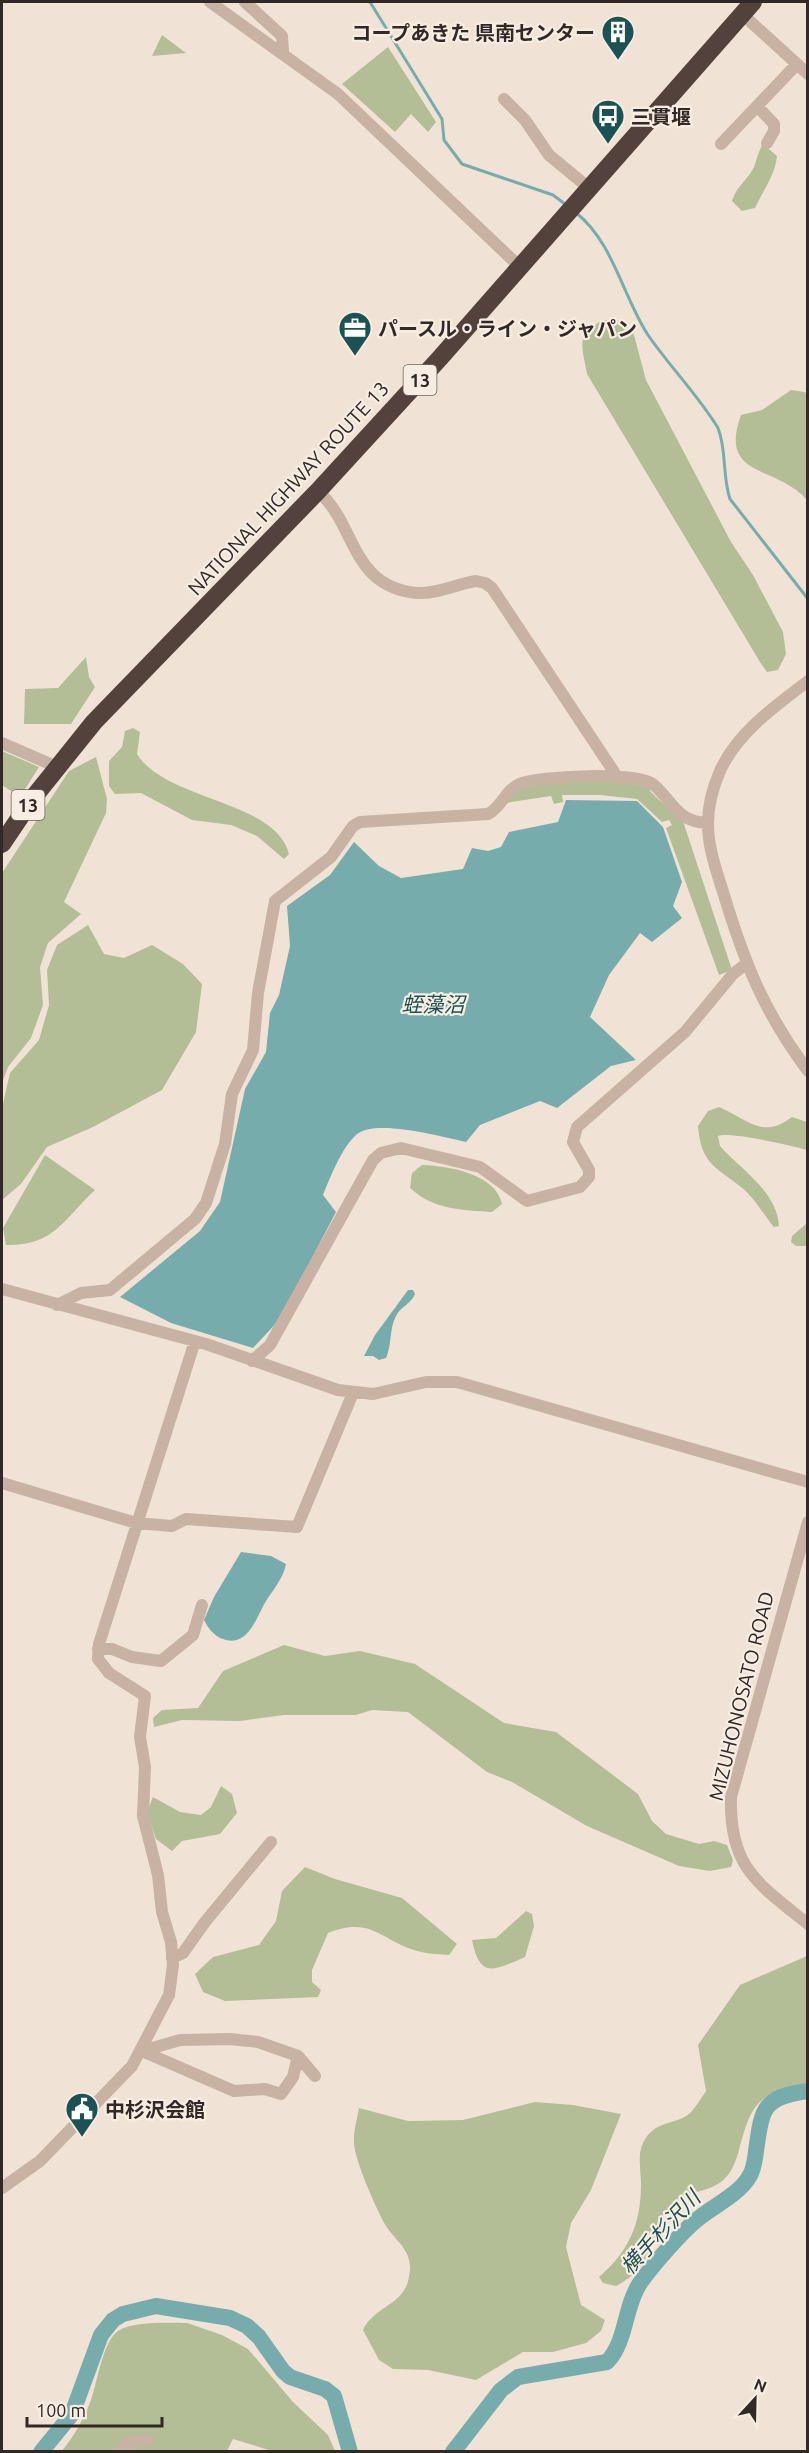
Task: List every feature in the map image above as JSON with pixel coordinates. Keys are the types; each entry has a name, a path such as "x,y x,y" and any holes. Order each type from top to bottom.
{"highway":[{"name":"NATIONAL HIGHWAY ROUTE 13","path":"2,844 57,766 94,722 318,491 440,358 748,8"}],"street":[{"path":"210,2 283,52 338,94 519,266"},
{"path":"245,2 282,36 283,52"},
{"path":"748,8 807,74"},
{"path":"722,144 797,64"},
{"path":"504,99 525,120 549,155 585,192"},
{"path":"758,107 772,121 775,128 767,143"},
{"path":"318,491 327,499 361,564 385,583 418,593 477,581 492,588 618,778"},
{"path":"807,681 749,729 731,751 720,772 711,799 708,823 710,850 746,964 781,1035 807,1071"},
{"path":"2,743 57,766"},
{"path":"57,1305 81,1293 110,1290 195,1219 206,1203 225,1144 232,1094 253,1050 258,993 275,901 280,894 331,857 353,826 360,822 488,814 500,805 514,787 521,783 586,776 645,780 653,783 687,820 708,823"},
{"path":"252,1361 270,1345 373,1161 381,1153 401,1148 480,1167 527,1201 580,1186 589,1177 589,1170 573,1142 577,1127 685,1032 733,974 746,964"},
{"path":"2,1289 195,1341 310,1382 353,1393 373,1394 426,1382 458,1382 807,1482"},
{"path":"2,2188 40,2161 107,2092 142,2051 169,1995 171,1941 162,1912 158,1875 143,1816 145,1767 140,1737 145,1696 108,1673 98,1659 98,1649 195,1341"},
{"path":"2,1483 136,1523 172,1526 186,1519 297,1527 353,1393"},
{"name":"MIZUHONOSATO ROAD","path":"807,1522 731,1797 730,1819 740,1857 755,1882 807,1924"},
{"path":"98,1649 112,1649 132,1657 161,1661 194,1635 202,1605"},
{"path":"172,1958 183,1953 205,1922 271,1842"},
{"path":"142,2051 180,2040 226,2039 258,2042 298,2056 315,2076"},
{"path":"142,2051 234,2091 265,2089 281,2094 293,2076 298,2056"},
{"path":"120,2451 133,2440 148,2440"}],"green space":[{"path":"162,35 186,53 152,56"},
{"path":"388,47 436,122 428,132 411,114 395,132 342,84"},
{"path":"763,144 777,156 774,170 755,208 742,211 732,201 754,167"},
{"path":"603,320 617,320 625,323 634,335 646,380 731,542 753,575 783,632 786,654 778,670 767,672 760,662 587,374 582,349 584,336 594,325"},
{"path":"791,390 805,392 807,395 807,500 794,489 744,461 737,450 736,436 741,415 762,410"},
{"path":"86,657 89,677 95,687 71,724 24,724 25,689 58,688"},
{"path":"133,728 140,732 137,754 151,770 171,782 243,811 264,822 280,836 289,854 284,859 257,836 231,825 192,820 141,793 115,794 109,786 109,761 122,747 125,731"},
{"path":"2,751 39,767 20,797 2,785"},
{"path":"96,757 107,799 106,813 64,902 81,914 48,943 40,967 43,1005 31,1038 8,1067 2,1083 2,873 69,771"},
{"path":"597,778 650,787 650,791 683,821 732,970 719,975 666,828 672,825 669,820 662,822 637,799 600,795 562,795 563,802 554,804 551,796 505,803 523,785"},
{"path":"88,925 104,954 124,958 152,945 183,964 202,984 196,1032 162,1090 93,1127 47,1147 21,1184 2,1200 2,1108 10,1073 39,1040 49,1005 47,970 57,945"},
{"path":"719,1107 747,1122 763,1127 781,1124 792,1117 807,1122 807,1150 747,1137 718,1136 720,1146 757,1182 772,1202 779,1226 774,1227 746,1191 710,1163 706,1156 702,1148 698,1126 708,1111"},
{"path":"45,1155 95,1190 57,1229 47,1236 36,1241 6,1245 3,1228"},
{"path":"422,1165 458,1170 481,1179 491,1185 502,1204 492,1212 449,1208 429,1201 410,1188 412,1173"},
{"path":"807,1223 807,1246 796,1246 791,1242 792,1236"},
{"path":"284,1645 325,1656 360,1651 415,1664 504,1723 556,1732 638,1794 652,1821 666,1834 699,1844 714,1841 727,1845 733,1860 731,1867 710,1871 679,1866 587,1826 512,1782 487,1772 408,1712 372,1710 356,1715 284,1715 240,1721 182,1720 154,1727 153,1718 162,1710 198,1708 223,1671"},
{"path":"221,1786 232,1794 237,1813 220,1834 182,1841 172,1851 156,1839 147,1812 153,1797 180,1812 201,1815 211,1807"},
{"path":"305,1867 335,1879 402,1898 457,1944 449,1955 428,1953 407,1948 368,1929 344,1928 328,1933 312,1970 312,1982 321,1990 318,1997 225,2001 203,1992 195,1974 213,1957 259,1945 276,1921 282,1891"},
{"path":"526,1911 532,1914 534,1926 525,1957 497,1968 484,1966 475,1953 472,1940 496,1938"},
{"path":"807,1956 807,2083 778,2091 760,2102 748,2120 736,2159 728,2176 715,2186 686,2195 674,2202 662,2220 650,2252 638,2270 616,2286 603,2283 599,2277 625,2247 636,2224 639,2212 640,2158 643,2143 653,2130 689,2114 706,2091 698,2045 740,1985"},
{"path":"535,2102 573,2105 621,2114 591,2190 571,2223 566,2247 581,2305 605,2320 601,2331 586,2343 553,2352 523,2352 476,2380 428,2370 393,2369 379,2360 363,2330 375,2315 395,2300 406,2287 409,2277 409,2259 383,2221 358,2162 354,2140 359,2108 408,2121 463,2120"},
{"path":"151,2323 187,2323 222,2335 248,2349 293,2402 328,2435 335,2451 272,2451 233,2439 227,2451 61,2452 85,2414 104,2353 113,2336 118,2331 132,2326"}],"water":[{"name":"蛭藻沼","path":"566,800 637,801 663,827 682,882 673,906 682,918 652,942 640,933 609,975 590,1017 636,1060 611,1066 557,1108 540,1101 480,1125 466,1142 393,1128 365,1130 356,1135 341,1155 323,1195 336,1212 280,1319 253,1348 171,1323 120,1297 200,1231 220,1202 245,1089 266,1052 270,1013 279,995 290,946 287,906 330,875 354,842 379,866 401,878 463,869 472,848 488,851 501,847 509,832 558,822"},
{"path":"408,1290 413,1290 415,1294 396,1316 386,1358 379,1360 373,1356 364,1356 375,1335"},
{"path":"241,1552 271,1556 286,1564 281,1579 255,1623 245,1635 232,1641 217,1636 204,1620 214,1597"}],"waterway":[{"path":"370,2 442,119 444,140 462,164 553,195 565,204"},
{"path":"575,212 599,238 648,335 718,428 723,445 730,499 808,599"},
{"name":"横手杉沢川","path":"453,2452 501,2390 518,2377 607,2362 614,2354 635,2292 645,2276 692,2224 733,2194 749,2177 754,2164 760,2125 767,2108 781,2097 808,2091"},
{"name":"横手杉沢川","path":"41,2452 72,2414 101,2335 113,2320 123,2314 156,2306 230,2318 247,2326 259,2337 283,2371 290,2377 325,2389 334,2396 350,2452"}],"place":[{"name":"コープあきた 県南センター","path":"618,61"},
{"name":"三貫堰","path":"608,145"},
{"name":"パースル・ライン・ジャパン","path":"355,357"},
{"name":"中杉沢会館","path":"82,2138"}]}
